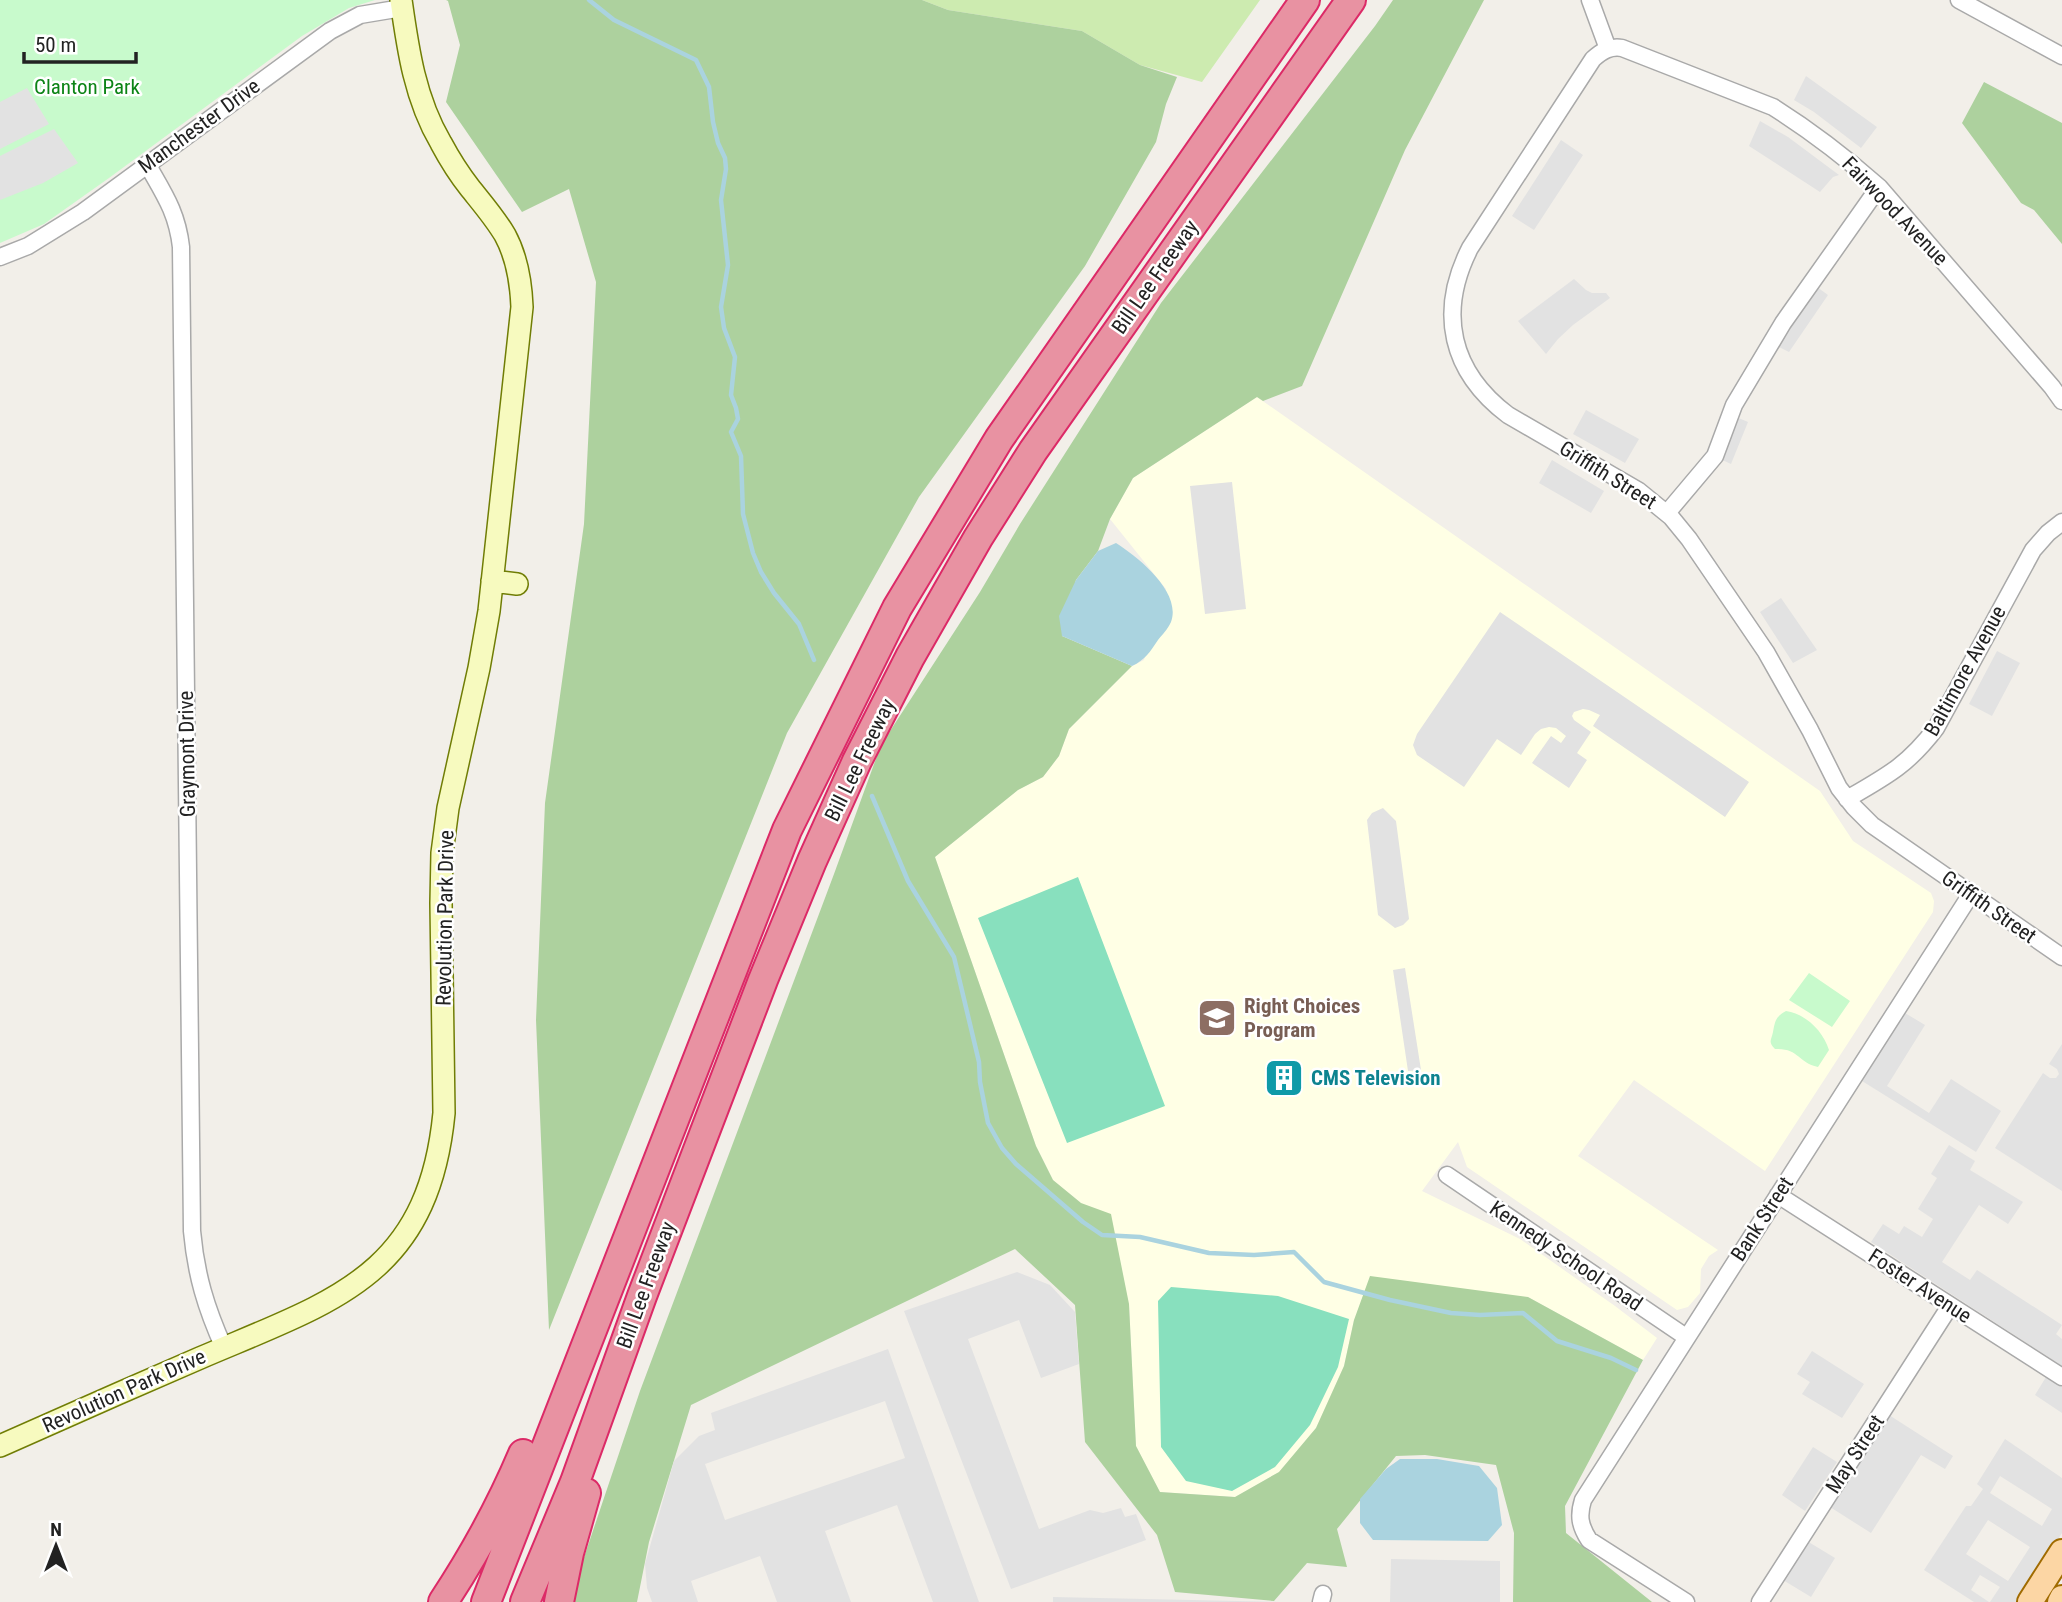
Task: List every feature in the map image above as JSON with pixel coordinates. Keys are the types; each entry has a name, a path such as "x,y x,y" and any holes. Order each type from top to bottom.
{"highway":[{"name":"Bill Lee Freeway","path":"486,1602 787,830 897,608 999,439 1305,0"},
{"name":"Bill Lee Freeway","path":"525,1602 575,1482 642,1296 762,980 857,761 909,657 964,560 1033,451 1351,0"},
{"path":"559,1602 569,1553 607,1433 642,1296"},
{"path":"443,1602 479,1545 509,1487 531,1433 579,1362"}],"main road":[{"path":"2030,1602 2062,1552"}],"street":[{"path":"1590,0 1608,49"},
{"path":"1959,0 2062,56"},
{"name":"Manchester Drive","path":"0,257 28,246 65,225 330,31 360,15 401,4"},
{"name":"Revolution Park Drive","path":"0,1446 326,1303 361,1281 384,1261 419,1212 431,1184 441,1143 444,1113 442,853 448,808 479,668 492,581 522,307 521,284 505,235 458,171 425,112 411,64 401,4"},
{"name":"Fairwood Avenue","path":"1608,49 1622,48 1773,107 1830,145 1879,187 2062,401"},
{"name":"Griffith Street","path":"1608,49 1593,59 1470,248 1460,270 1454,294 1453,330 1464,366 1475,385 1490,402 1639,491 1667,513 1689,539 1766,652 1847,799 1872,825 2062,957"},
{"name":"Graymont Drive","path":"147,164 172,207 181,247 192,1231 202,1294 224,1348"},
{"path":"1667,513 1715,456 1734,405 1783,323 1879,187"},
{"name":"Baltimore Avenue","path":"1847,799 1892,773 1921,748 1936,728 2033,550 2062,522"},
{"path":"492,581 517,584"},
{"name":"Bank Street","path":"1686,1602 1589,1539 1580,1518 1583,1500 1971,894"},
{"name":"Kennedy School Road","path":"1447,1175 1686,1337"},
{"name":"Foster Avenue","path":"1778,1195 2062,1377"},
{"name":"May Street","path":"1760,1602 1950,1306"}],"shaded area":[{"path":"1806,76 1877,127 1861,148 1794,100"},
{"path":"27,88 49,124 0,149 0,102"},
{"path":"1760,121 1788,137 1839,175 1833,177 1820,192 1749,146"},
{"path":"54,129 78,163 43,183 0,200 0,156"},
{"path":"1561,140 1583,155 1534,230 1512,216"},
{"path":"1574,279 1586,290 1606,293 1610,298 1573,325 1546,354 1518,321"},
{"path":"1817,287 1828,295 1789,352 1777,346"},
{"name":"Right Choices Program","path":"1257,397 1820,791 1853,841 1931,893 1934,901 1933,912 1765,1171 1634,1080 1578,1156 1718,1250 1709,1256 1701,1269 1700,1293 1688,1307 1677,1310 1467,1167 1458,1142 1422,1191 1520,1239 1657,1338 1643,1360 1528,1297 1354,1320 1344,1366 1316,1428 1279,1472 1235,1497 1160,1492 1136,1446 1129,1304 1081,1203 1053,1180 1036,1146 935,857 1018,790 1043,777 1059,756 1069,729 1132,666 1144,660 1166,589 1110,519 1133,478"},
{"path":"1586,410 1639,439 1625,463 1573,434"},
{"path":"1734,416 1748,422 1731,464 1718,458"},
{"path":"1552,460 1604,491 1591,513 1539,483"},
{"path":"1232,482 1246,609 1205,614 1190,486"},
{"path":"1781,598 1817,650 1793,663 1760,612"},
{"path":"1500,612 1749,782 1725,817 1593,726 1600,715 1589,710 1574,712 1572,716 1591,732 1577,753 1587,760 1569,788 1532,763 1551,736 1561,743 1566,736 1556,728 1541,729 1521,755 1497,739 1464,787 1417,755 1413,745 1417,734"},
{"path":"1997,651 2020,663 1992,716 1969,704"},
{"path":"1383,808 1396,821 1409,919 1395,928 1378,915 1367,820 1372,813"},
{"path":"1405,968 1421,1070 1408,1071 1393,970"},
{"path":"1905,1013 1925,1025 1887,1086 1929,1113 1951,1079 2001,1111 1976,1152 1862,1081"},
{"path":"2062,1044 2062,1191 1995,1148 2043,1073 2050,1078 2056,1078 2059,1074 2057,1069 2049,1064"},
{"path":"1949,1145 1975,1161 1970,1170 2023,1202 2008,1224 1979,1205 1942,1262 1970,1280 1977,1270 2062,1325 2056,1334 2062,1339 2062,1366 1871,1242 1883,1224 1899,1234 1904,1226 1922,1237 1933,1219 1918,1209 1937,1178 1931,1174"},
{"path":"1017,1272 1050,1285 1075,1312 1079,1364 1041,1378 1019,1320 968,1339 1039,1529 1090,1510 1103,1513 1121,1508 1125,1517 1136,1514 1146,1540 1011,1589 904,1311"},
{"path":"888,1349 979,1602 933,1602 897,1505 825,1531 851,1602 777,1602 760,1556 691,1581 698,1602 652,1602 647,1588 645,1564 674,1461 699,1436 715,1430 711,1413","holes":["885,1401 905,1458 725,1520 705,1464"]},
{"path":"1812,1351 1864,1384 1842,1418 1802,1394 1810,1382 1797,1374"},
{"path":"2046,1377 2062,1387 2062,1413 2035,1395"},
{"path":"1889,1415 1953,1456 1945,1469 1921,1455 1871,1533 1830,1507"},
{"path":"2005,1439 2062,1478 2062,1533 2017,1602 1990,1602 2000,1587 1980,1575 1971,1590 1989,1602 1974,1602 1924,1570 1966,1506 1971,1506 1983,1489 1977,1484","holes":["2000,1476 2052,1509 2042,1526 1990,1493","1988,1520 2030,1547 2008,1581 1966,1554"]},
{"path":"1813,1447 1837,1462 1805,1511 1782,1495"},
{"path":"1807,1541 1835,1558 1811,1597 1783,1580"},
{"path":"1391,1559 1500,1561 1500,1602 1390,1602"},
{"path":"1053,1597 1280,1602 1053,1602"}],"green space":[{"name":"Clanton Park","path":"0,0 375,0 349,8 302,36 44,224 0,243"},
{"path":"446,0 922,0 948,10 1082,31 1140,65 1177,77 1166,104 1156,142 1085,266 919,497 787,733 549,1330 536,1020 545,803 584,524 596,282 569,189 522,212 446,102 460,45"},
{"path":"922,0 1260,0 1202,82 1140,65 1082,31 948,10"},
{"path":"1393,0 1484,0 1405,150 1302,386 1263,401 1257,397 1133,478 1110,519 1098,551 1076,580 1062,636 1132,666 1069,729 1059,756 1043,777 1018,790 935,857 1036,1146 1053,1180 1081,1203 1111,1214 1129,1304 1136,1446 1160,1492 1235,1497 1279,1472 1316,1428 1344,1366 1354,1320 1370,1276 1528,1297 1643,1360 1565,1506 1566,1533 1652,1602 1513,1602 1514,1533 1496,1465 1425,1455 1396,1456 1337,1529 1347,1567 1307,1563 1274,1601 1175,1592 1157,1535 1085,1442 1075,1305 1015,1249 691,1405 649,1542 637,1602 572,1602 573,1590 640,1391 881,745 1161,303"},
{"path":"1984,82 2062,123 2062,244 2034,210 2021,203 1962,123"},
{"path":"1078,877 1165,1106 1067,1143 978,918"},
{"path":"1809,973 1850,1001 1832,1027 1789,1000"},
{"path":"1786,1011 1813,1024 1823,1036 1829,1050 1818,1067 1794,1053 1775,1049 1771,1045 1776,1020"},
{"path":"1171,1287 1278,1296 1349,1319 1338,1367 1310,1425 1275,1467 1232,1491 1186,1481 1161,1447 1158,1301"}],"water":[{"path":"1116,543 1156,576 1170,599 1173,611 1167,629 1147,655 1132,666 1062,636 1059,616 1076,580 1098,551"},
{"path":"1400,1459 1437,1459 1479,1466 1497,1488 1502,1525 1488,1541 1373,1540 1360,1523 1360,1499 1386,1469"}],"waterway":[{"path":"589,0 614,20 696,60 709,87 713,122 726,169 721,200 728,265 721,307 724,328 735,357 731,395 738,419 731,432 741,456 743,514 761,572 799,624 814,660"},
{"path":"872,796 908,881 954,957 979,1062 988,1123 1002,1148 1016,1164 1083,1222 1102,1235 1140,1237 1209,1253 1254,1255 1294,1252 1324,1282 1451,1313 1523,1313 1557,1341 1611,1358 1636,1370"}],"place":[{"name":"Right Choices Program","path":"1217,1018"},
{"name":"CMS Television","path":"1284,1078"}]}
